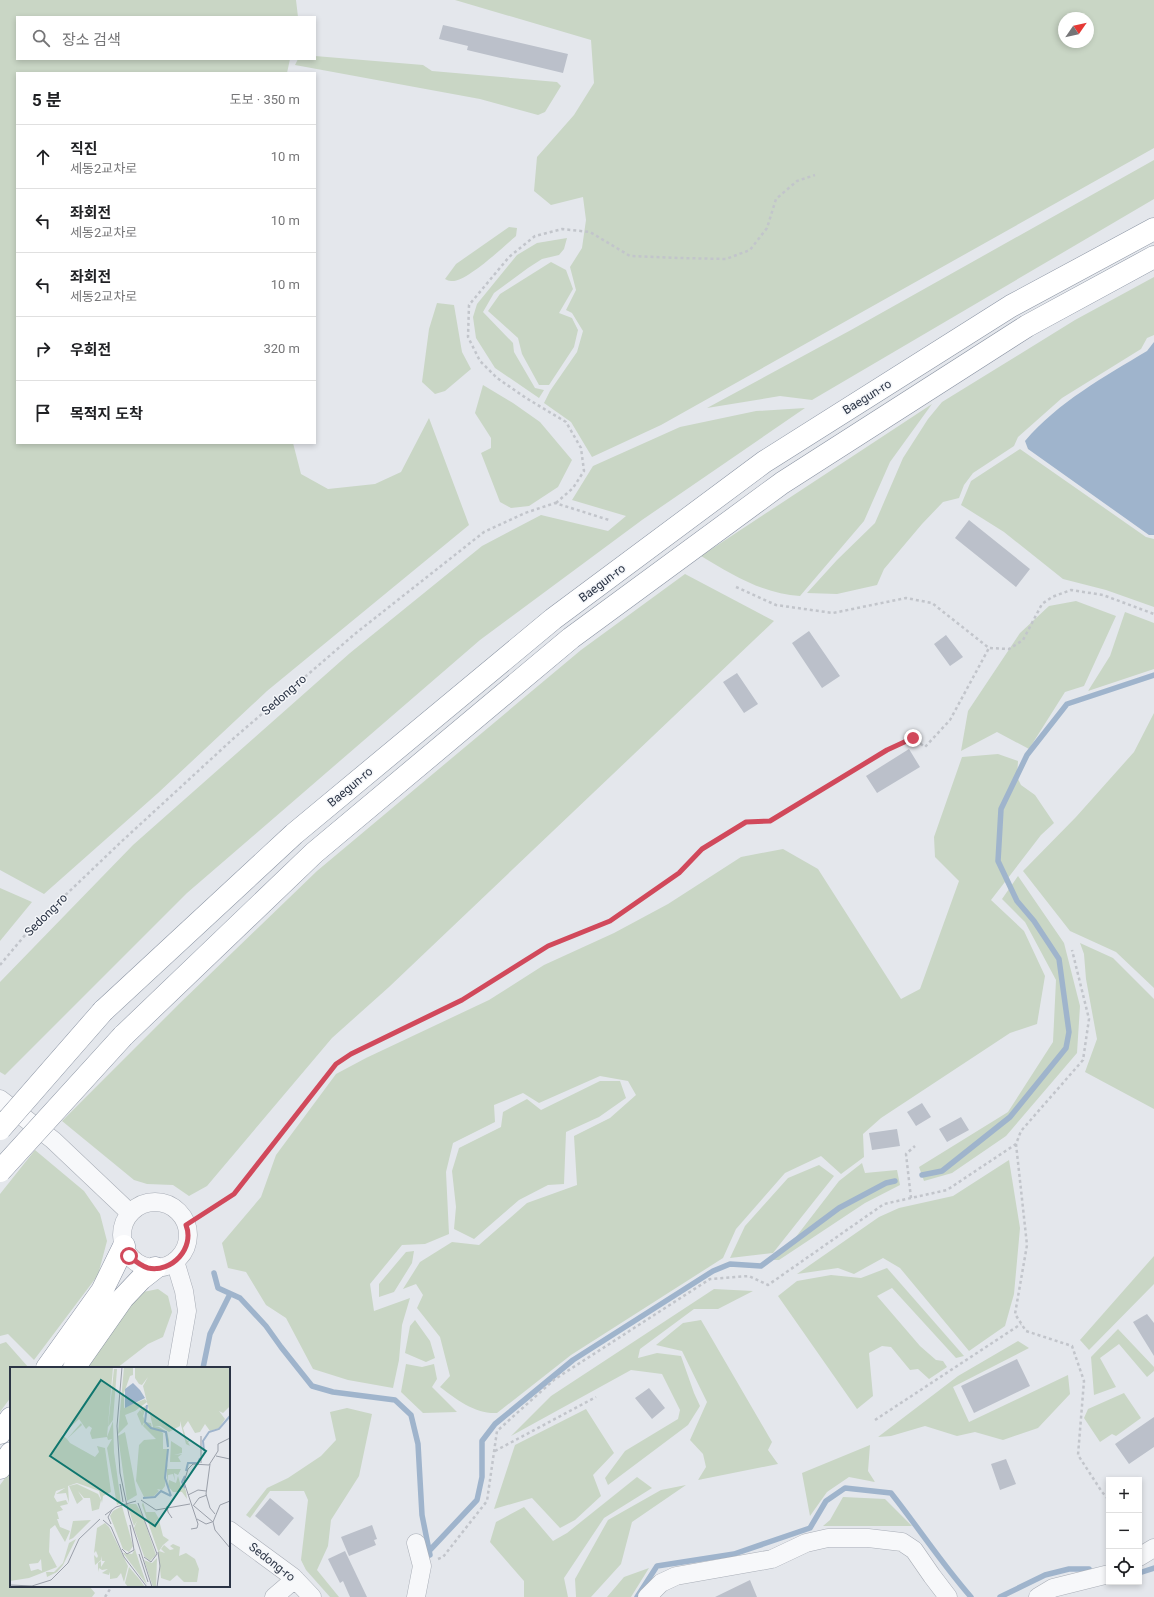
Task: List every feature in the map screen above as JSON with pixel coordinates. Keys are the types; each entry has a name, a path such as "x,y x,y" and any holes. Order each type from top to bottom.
{"highway":[{"name":"Baegun-ro","path":"0,1129 103,1011 294,834 553,619 764,462 1011,306 1154,229"},
{"path":"0,1171 123,1036 314,853 571,638 782,483 1027,326 1154,257"},
{"path":"48,1367 102,1292 124,1246"},
{"path":"75,1367 123,1298 155,1268"},
{"path":"0,1433 10,1419"},
{"path":"0,1468 10,1455"}],"street":[{"path":"0,1099 53,1140 130,1213"},
{"path":"158,1202 169,1205 184,1219 186,1225 188,1240 185,1250 180,1258 170,1265 159,1268 148,1268 129,1256 124,1246 122,1234 124,1223 130,1213 138,1207 148,1203 158,1202"},
{"path":"175,1261 184,1291 187,1310 177,1367"},
{"name":"Sedong-ro","path":"230,1531 295,1580 312,1597"},
{"path":"647,1597 661,1582 676,1576 772,1559 806,1543 828,1538 868,1538 902,1542 914,1550 948,1597"},
{"path":"416,1543 422,1566 416,1597"},
{"path":"1142,1555 1154,1548"},
{"path":"1038,1597 1053,1588 1106,1575"},
{"path":"274,1597 295,1580"}],"path":[{"path":"555,503 573,488 584,471 580,448 566,422 526,398 497,378 480,361 468,337 469,304 509,257 535,236 562,229 590,232 630,256 726,259 750,250 766,228 776,199 797,181 815,175"},
{"path":"555,503 609,520"},
{"name":"Sedong-ro","path":"0,965 31,928 121,842 234,738 356,632 484,532 525,513 555,503"},
{"path":"736,587 776,605 833,613 906,598 932,603 990,648 1009,649 1023,640 1042,604 1052,596 1070,590 1103,595 1154,614"},
{"path":"186,1225 234,1194 336,1064 351,1054 462,1000 548,946 610,921 679,873 702,849 746,822 770,821 887,750 913,738 925,746 950,720 990,648"},
{"path":"1072,950 1089,1019 1083,1060 1021,1131 1016,1144 1027,1245 1015,1314 1026,1331 1072,1346 1084,1381 1078,1455 1106,1497"},
{"path":"422,1566 442,1557 488,1501 497,1431 555,1379 710,1279 749,1276 768,1285 884,1204 947,1190 1016,1144"},
{"path":"910,1198 906,1154 915,1146"},
{"path":"875,1420 1021,1324"},
{"path":"495,1451 596,1397"},
{"path":"105,1597 111,1587"}],"green space":[{"path":"0,0 296,0 298,16 16,16 16,60 290,60 287,72 16,72 16,444 293,444 301,474 328,489 375,484 401,472 429,418 469,525 267,691 158,793 44,894 0,870"},
{"path":"455,0 1154,0 1154,148 661,425 592,457 571,422 544,403 550,391 577,352 583,331 572,313 566,310 576,290 570,267 582,248 586,220 583,197 551,205 534,191 537,157 574,115 594,83 591,40"},
{"path":"316,56 423,65 432,71 557,82 561,86 545,112 538,115 480,99 295,65 298,60 316,60"},
{"path":"1154,160 1154,199 812,400 780,396 707,408 851,330"},
{"path":"509,227 517,228 516,236 485,263 458,280 450,281 445,279 456,264"},
{"path":"567,238 564,249 559,255 542,259 494,293 483,312 513,343 514,352 535,388 544,390 539,398 495,368 476,338 473,317 477,304 517,255 537,243"},
{"path":"551,262 566,270 573,289 559,313 572,318 578,330 574,347 549,385 539,385 522,354 518,338 488,311 500,294"},
{"path":"1154,277 1154,335 1147,338 1141,349 1062,398 1018,437 1014,446 973,473 964,485 959,498 943,502 922,524 884,569 877,585 837,594 807,593 837,560 875,523 903,458 928,419 942,402 1075,320"},
{"path":"437,303 454,305 462,352 471,369 445,391 435,394 422,382 429,329"},
{"path":"483,385 513,403 540,422 572,460 558,487 529,506 511,508 500,502 481,453 491,448 491,438 475,413"},
{"path":"932,404 890,462 864,521 800,596 760,587 736,576 701,556"},
{"path":"805,408 642,520 480,640 187,893 5,1075 0,1072 0,982 133,845 350,653 482,546 541,515 608,531 626,516 572,500 593,466 680,427 756,411"},
{"path":"1020,449 1146,537 1154,539 1154,607 1106,590 1063,579 1004,532 961,505 971,481"},
{"path":"685,574 774,621 389,987 332,1038 207,1186 189,1196 173,1185 147,1184 134,1180 62,1121 179,1004 317,871 581,650"},
{"path":"1076,601 1116,616 1084,686 1065,692 1029,749 997,732 961,751 968,711 1020,633 1049,606"},
{"path":"1125,612 1154,623 1154,669 1088,691 1110,656"},
{"path":"1154,713 1154,988 1116,952 1070,931 1023,871 1076,817 1134,752"},
{"path":"998,754 1018,761 1017,777 1021,785 1035,795 1054,823 1041,835 991,900 1024,931 1045,976 1037,1024 1010,1033 881,1118 863,1134 864,1157 841,1174 821,1156 785,1173 736,1229 723,1258 571,1355 497,1413 489,1413 474,1409 440,1387 450,1376 440,1337 417,1308 423,1295 416,1284 403,1289 420,1262 452,1242 479,1245 527,1203 577,1185 574,1136 610,1118 636,1095 628,1081 600,1076 539,1103 523,1093 494,1105 495,1122 453,1143 446,1172 449,1234 425,1244 402,1245 370,1284 374,1311 410,1298 402,1325 399,1360 393,1388 348,1380 313,1369 286,1318 266,1305 246,1272 228,1268 222,1243 261,1197 276,1155 336,1074 366,1058 489,1000 544,965 614,933 668,904 741,857 783,849 818,869 901,999 920,989 959,881 935,857 934,837 962,757"},
{"path":"1018,876 1064,943 1080,1006 1077,1053 1006,1136 952,1173 924,1181 919,1167 1008,1112 1053,1042 1056,980 1025,922 1002,899"},
{"path":"0,888 32,902 0,941"},
{"path":"1080,943 1113,958 1154,999 1154,1109 1085,1072 1097,1039 1086,979 1084,954"},
{"path":"600,1081 620,1081 626,1098 599,1117 566,1132 564,1184 548,1185 519,1200 474,1239 454,1229 456,1207 452,1171 459,1148 501,1127 503,1112 527,1099 541,1110"},
{"path":"35,1150 84,1191 100,1214 107,1241 98,1275 34,1360 8,1334 0,1336 0,1194"},
{"path":"1009,1160 1020,1228 1014,1294 1005,1326 969,1351 900,1268 883,1258 854,1274 838,1268 797,1274 879,1217 899,1208 953,1196"},
{"path":"862,1163 865,1173 897,1170 900,1185 865,1203 779,1260 772,1260 792,1242 839,1181"},
{"path":"819,1165 834,1176 773,1253 730,1258 745,1226 788,1178"},
{"path":"414,1251 412,1263 394,1292 379,1297 379,1284 406,1252"},
{"path":"1154,1256 1154,1284 1089,1350 1080,1340"},
{"path":"887,1268 964,1356 956,1358 892,1288 877,1296 920,1346 936,1360 943,1361 947,1367 929,1379 918,1369 910,1370 891,1347 882,1346 869,1353 873,1396 857,1409 778,1296 797,1281 831,1275 861,1278"},
{"path":"158,1289 168,1296 172,1312 163,1337 148,1344 118,1367 87,1367 132,1300 143,1292"},
{"path":"714,1289 753,1291 718,1309 694,1309 640,1349 638,1358 657,1353 681,1356 700,1406 688,1425 608,1485 605,1478 625,1451 678,1419 680,1410 662,1374 631,1370 511,1436 551,1396"},
{"path":"415,1320 430,1341 435,1358 426,1362 405,1353 410,1326"},
{"path":"701,1320 772,1442 768,1450 778,1464 698,1480 706,1467 703,1454 690,1440 707,1402 682,1351 656,1345 683,1323"},
{"path":"1118,1329 1154,1367 1154,1371 1147,1377 1119,1344 1100,1358 1116,1387 1094,1395 1091,1357"},
{"path":"1018,1341 1029,1348 953,1387 969,1422 1068,1375 1070,1394 1038,1428 1003,1440 975,1432 957,1436 925,1426 891,1436 878,1437 958,1376"},
{"path":"6,1342 28,1367 10,1367 10,1398 0,1412 0,1344"},
{"path":"406,1364 422,1367 434,1364 437,1379 432,1387 457,1412 423,1413 401,1392"},
{"path":"1124,1393 1141,1418 1116,1436 1112,1434 1100,1442 1084,1418 1088,1409"},
{"path":"347,1408 372,1414 359,1476 331,1520 328,1546 317,1570 339,1597 330,1597 306,1570 301,1560 308,1500 304,1491 270,1491 250,1518 246,1515 267,1488 288,1478 321,1456 336,1440 330,1412"},
{"path":"586,1409 614,1453 593,1475 601,1496 575,1520 560,1528 532,1498 494,1509 515,1445"},
{"path":"870,1445 868,1471 875,1482 849,1477 827,1492 810,1516 802,1473"},
{"path":"10,1471 10,1587 90,1587 95,1593 92,1597 0,1597 0,1485"},
{"path":"637,1477 652,1488 604,1518 564,1578 568,1597 524,1597 524,1581 490,1542 496,1522 524,1507 553,1541 567,1533"},
{"path":"686,1485 632,1522 621,1564 591,1597 576,1597 575,1579 608,1520 661,1490"},
{"path":"843,1497 885,1499 912,1526 823,1526 830,1520"},
{"path":"649,1568 631,1597 607,1597 624,1577"}],"water":[{"path":"1154,342 1154,535 1149,535 1028,449 1025,441 1052,414 1067,402 1082,391 1147,351"}],"building":[{"path":"443,25 568,54 563,73 467,50 468,46 439,39"},
{"path":"969,520 1030,569 1016,587 955,538"},
{"path":"809,631 840,676 822,688 792,643"},
{"path":"946,635 963,657 950,666 934,644"},
{"path":"737,673 758,704 744,713 723,682"},
{"path":"909,749 920,767 877,793 866,776"},
{"path":"922,1103 931,1117 916,1126 907,1112"},
{"path":"961,1117 969,1130 947,1142 939,1129"},
{"path":"897,1129 900,1146 872,1150 869,1133"},
{"path":"1147,1314 1154,1323 1154,1356 1133,1322"},
{"path":"1017,1359 1030,1386 974,1413 961,1386"},
{"path":"649,1388 665,1408 652,1419 635,1398"},
{"path":"1154,1417 1154,1447 1129,1464 1115,1444"},
{"path":"1006,1459 1016,1484 1000,1490 991,1464"},
{"path":"270,1498 294,1518 279,1536 255,1516"},
{"path":"372,1525 377,1539 374,1540 376,1545 349,1556 341,1537"},
{"path":"345,1551 367,1597 350,1597 343,1581 340,1583 328,1559"},
{"path":"750,1580 757,1597 715,1597"}],"waterway":[{"path":"922,1175 942,1171 1010,1117 1066,1048 1069,1032 1059,959 1034,921 1017,901 998,861 1001,809 1027,755 1067,704 1154,675"},
{"path":"430,1550 477,1500 482,1477 482,1441 495,1424 573,1360 713,1271 730,1264 761,1266 839,1208 886,1183 895,1181"},
{"path":"214,1273 218,1288 240,1298 266,1326 312,1386 333,1392 395,1400 411,1415 418,1444 422,1515 430,1555"},
{"path":"203,1367 210,1334 230,1294"},
{"path":"637,1597 657,1566 734,1554 810,1528 826,1501 845,1488 891,1493 950,1572 971,1597"},
{"path":"1142,1572 1154,1568"},
{"path":"1000,1597 1045,1575 1069,1569 1089,1569"}],"route":[{"path":"129,1256 148,1268 159,1268 170,1265 180,1258 185,1250 188,1240 188,1229 186,1225 234,1194 336,1064 351,1054 462,1000 548,946 610,921 679,873 702,849 746,822 770,821 887,750 913,738"}]}
